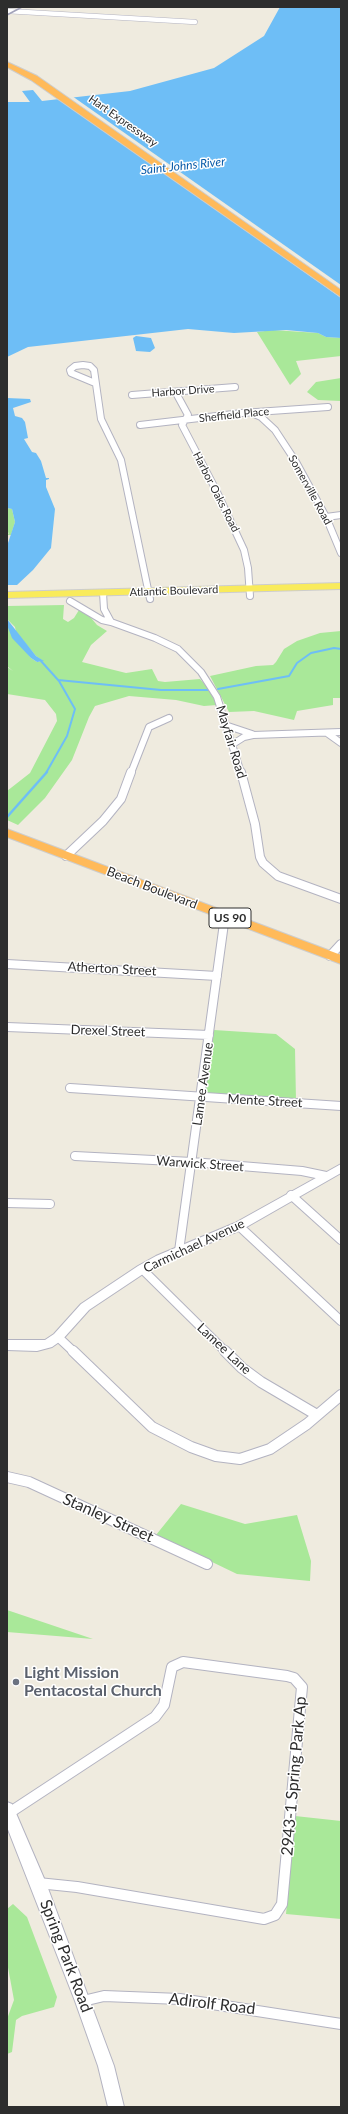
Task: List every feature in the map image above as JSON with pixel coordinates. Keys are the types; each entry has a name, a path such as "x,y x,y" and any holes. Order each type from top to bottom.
{"highway":[{"path":"7,63 30,74 45,85"},
{"name":"Hart Expressway","path":"7,63 44,79 341,288"},
{"path":"7,68 45,85"},
{"name":"Hart Expressway","path":"45,85 341,294"},
{"name":"Beach Boulevard","path":"7,833 335,958"}],"main road":[{"name":"Atlantic Boulevard","path":"7,595 149,595 250,592 341,586"},
{"name":"Atlantic Boulevard","path":"250,592 341,594"},
{"name":"Atlantic Boulevard","path":"7,602 70,601 103,596"}],"street":[{"path":"7,11 195,22"},
{"path":"95,384 71,373 70,370 79,365 90,366 94,370 101,419 121,460 149,595"},
{"name":"Harbor Drive","path":"132,395 176,393 235,387"},
{"name":"Harbor Oaks Road","path":"176,393 188,415 182,425 242,544 248,568 250,592"},
{"name":"Sheffield Place","path":"140,425 328,406"},
{"name":"Somerville Road","path":"274,411 270,417 275,430 296,462 326,517 341,553"},
{"name":"Somerville Road","path":"250,413 261,417 275,430"},
{"path":"326,517 341,515"},
{"path":"103,596 106,615 111,622"},
{"name":"Mayfair Road","path":"70,601 102,620 155,638 173,646 184,654 211,687 223,709 255,824 260,858 263,863 268,869 278,876 341,899"},
{"path":"66,856 103,821 120,799 149,727 169,718"},
{"path":"228,726 253,735"},
{"path":"327,732 341,743"},
{"path":"233,744 244,737 253,735 341,732"},
{"name":"Lamee Avenue","path":"179,1251 225,916"},
{"path":"335,958 341,944"},
{"name":"Atherton Street","path":"7,964 217,976"},
{"name":"Drexel Street","path":"7,1027 209,1035"},
{"name":"Mente Street","path":"70,1088 201,1098 341,1106"},
{"name":"Warwick Street","path":"75,1156 192,1162 302,1171 326,1176"},
{"name":"Carmichael Avenue","path":"58,1337 85,1307 142,1270 179,1251 239,1226 291,1195 341,1168"},
{"path":"291,1195 341,1240"},
{"path":"7,1203 50,1204"},
{"path":"239,1226 341,1321"},
{"name":"Lamee Lane","path":"142,1270 242,1368 261,1382 317,1415"},
{"path":"7,1345 37,1346 48,1344 58,1337 152,1427 191,1447 216,1456 230,1459 252,1456 270,1449 317,1415 341,1395"},
{"name":"Stanley Street","path":"7,1477 29,1482 207,1564"},
{"name":"2943-1 Spring Park Ap","path":"8,1811 155,1717 164,1705 172,1667 183,1662 287,1676 294,1678 302,1687 282,1904 275,1915 264,1918 78,1887 38,1883"},
{"name":"Spring Park Road","path":"8,1811 38,1883 52,1924 83,2001 106,2066 116,2107"},
{"name":"Adirolf Road","path":"83,2001 104,1996 180,1998 341,2024"}],"green space":[{"path":"273,330 318,333 326,337 341,338 341,356 296,361 301,374 290,385 257,332"},
{"path":"341,378 341,401 318,400 307,392 316,382"},
{"path":"7,508 12,509 15,522 11,535 7,535 9,533 7,532"},
{"path":"64,605 63,619 68,622 74,618 79,610 87,613 97,625 107,631 91,645 82,662 126,673 152,669 158,681 165,682 200,679 208,688 217,705 204,706 176,700 129,696 95,706 89,717 72,760 45,798 18,825 7,820 7,791 30,773 57,721 56,714 45,700 7,694 7,667 13,671 7,666 7,625 31,658 37,662 43,661 36,656 16,632 15,627 7,619 7,606"},
{"path":"341,631 341,698 333,698 333,705 297,711 294,720 254,711 229,712 210,676 256,666 273,665 284,649 297,641 320,633"},
{"path":"214,1030 276,1034 295,1049 296,1101 208,1095 206,1089"},
{"path":"181,1504 245,1524 297,1515 311,1561 310,1581 237,1574 156,1535"},
{"path":"7,1610 93,1639 7,1632"},
{"path":"295,1816 341,1821 341,1919 286,1914"},
{"path":"13,1904 27,1917 57,1997 54,2007 22,2016 16,2020 12,2052 7,2054 7,2019 14,2000 7,1962 7,1909"}],"water":[{"name":"Saint Johns River","path":"280,7 341,7 341,338 326,337 318,333 286,330 234,333 188,329 28,347 7,357 7,102 30,102 22,91 33,90 42,101 130,91 214,68 264,36"},
{"path":"136,336 151,338 155,348 150,352 136,351 133,338"},
{"path":"7,398 30,399 31,402 13,408 15,416 22,418 25,422 28,438 24,439 32,452 36,453 41,461 46,478 49,478 46,480 46,487 55,509 51,548 33,570 17,585 7,585 7,546 15,522 12,509 7,508"},
{"path":"7,619 36,656 44,661 37,662 31,658 12,638 7,625"}],"pier":[{"path":"72,96 341,285 341,298 58,97"}],"waterway":[{"path":"218,689 289,676 297,663 311,653 334,648 341,649"},
{"path":"41,661 58,680"},
{"path":"46,773 67,736 75,709 58,680"},
{"path":"58,680 161,690 210,690"},
{"path":"7,817 47,772"}],"railway":[{"path":"7,15 22,7"}],"place":[{"name":"Light Mission Pentacostal Church","path":"16,1682"}]}
